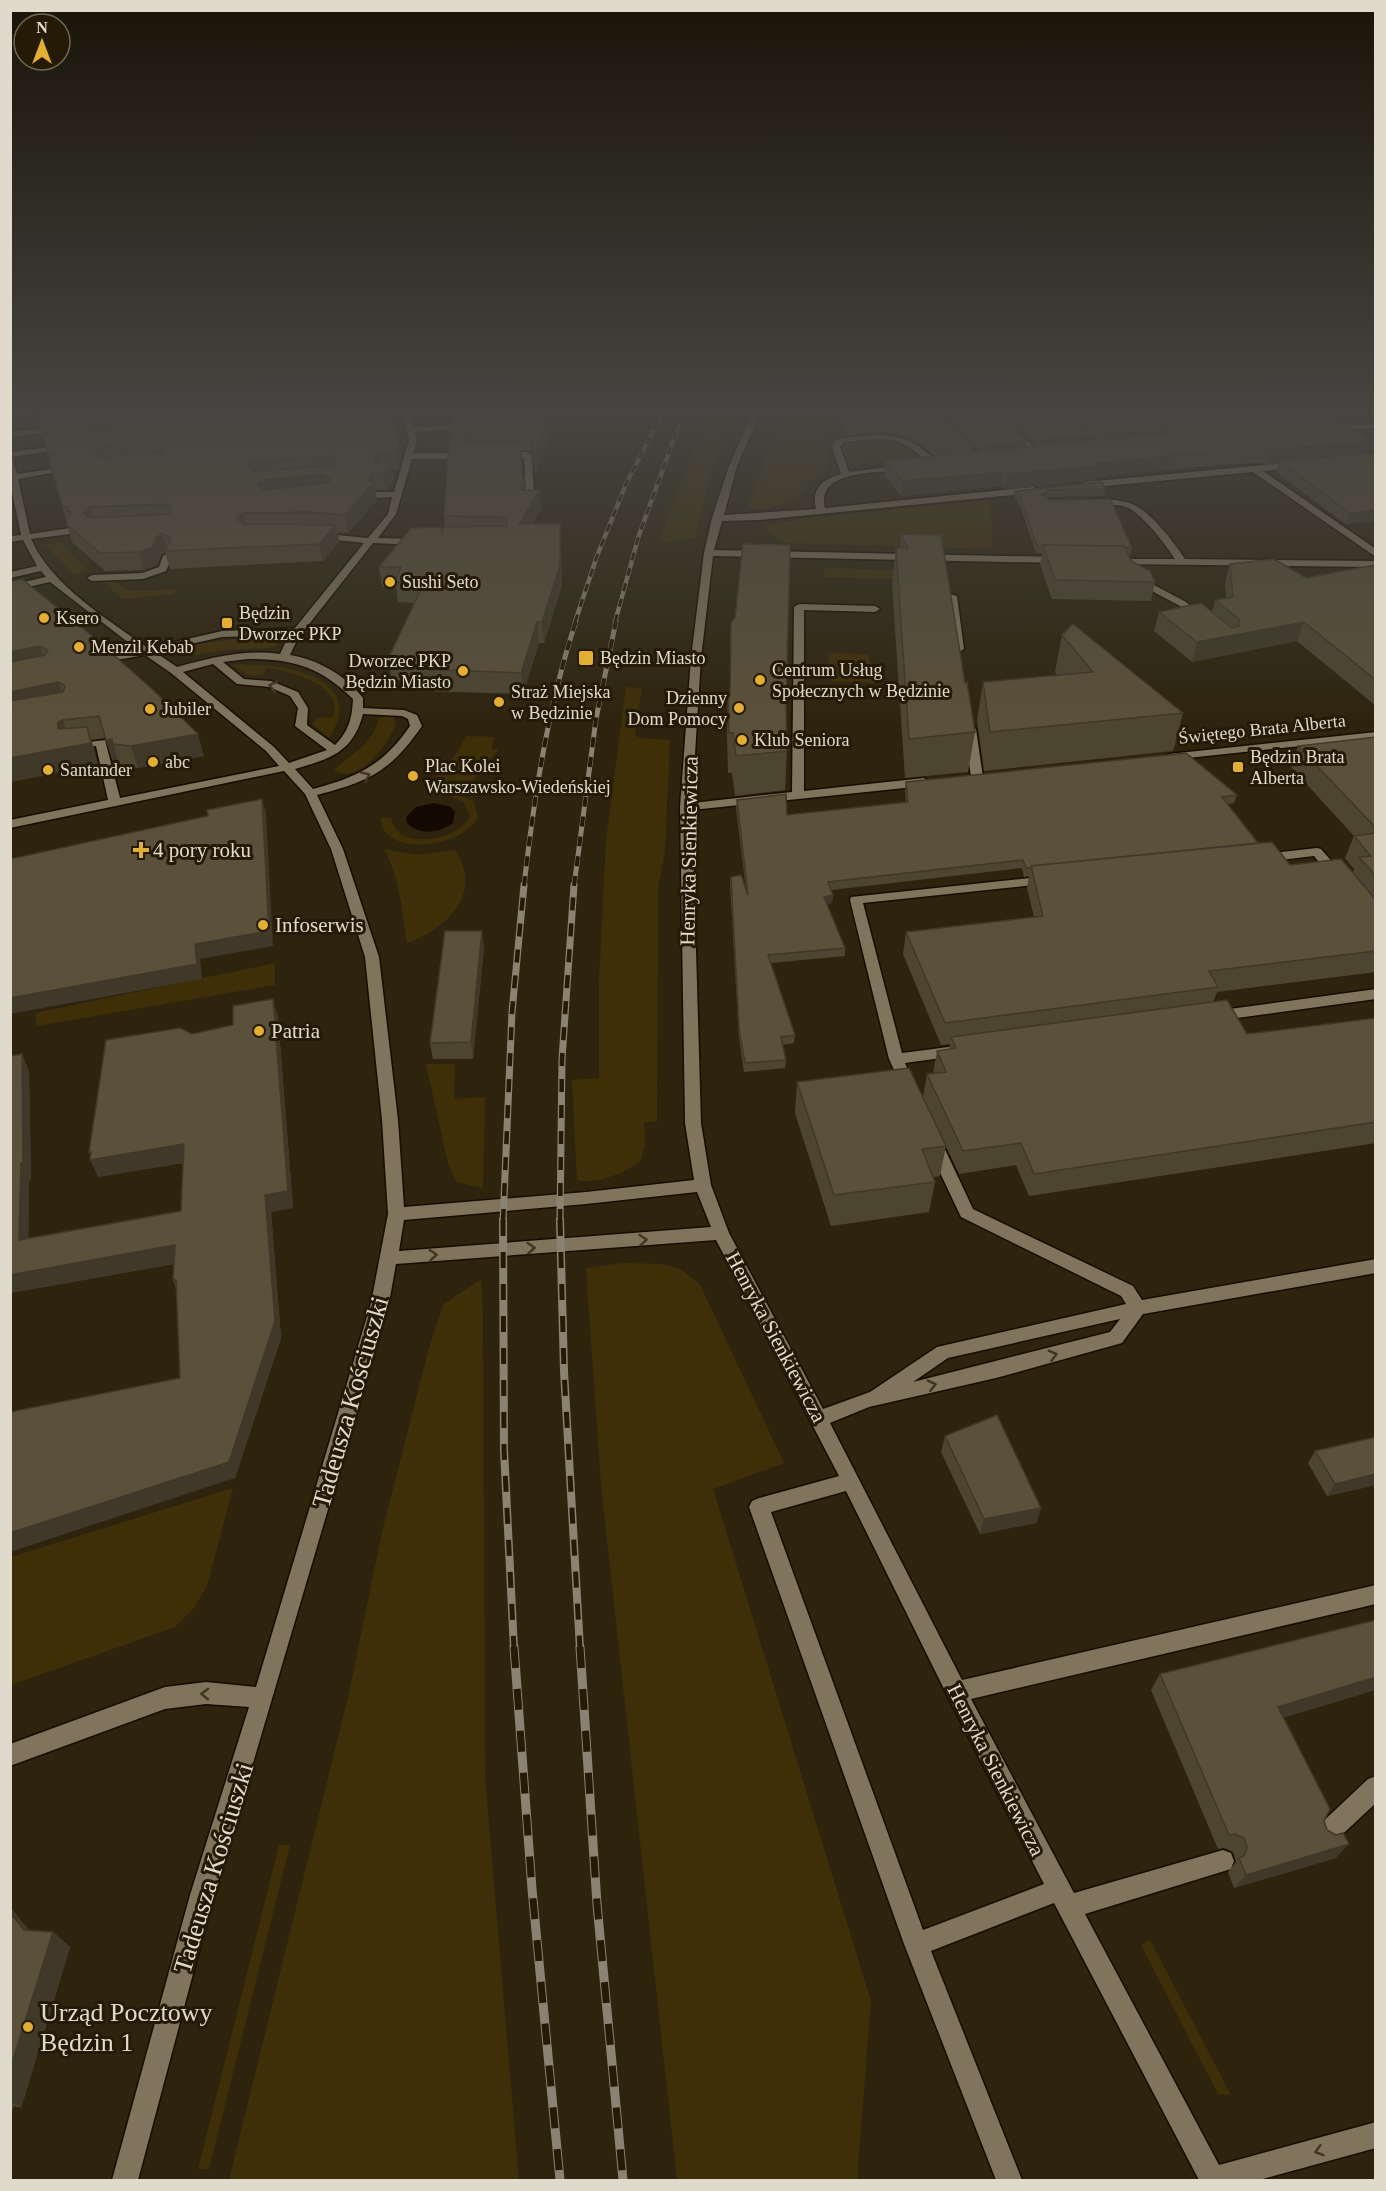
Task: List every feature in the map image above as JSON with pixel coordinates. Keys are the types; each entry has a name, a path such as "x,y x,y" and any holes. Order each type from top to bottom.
{"street":[{"name":"Tadeusza Kościuszki","path":"20,516 35,558 52,579 175,671 270,749 289,767 310,793 337,849 372,957 390,1120 396,1214 390,1258 380,1303 202,1895 125,2181"},
{"path":"285,656 298,631 373,541 390,516"},
{"path":"717,518 766,516"},
{"path":"1142,516 1170,544 1182,562"},
{"path":"1322,516 1376,554"},
{"name":"Henryka Sienkiewicza","path":"717,518 709,553 696,657 686,807 693,1123 703,1185 721,1233 851,1481 956,1692 1213,2180"},
{"path":"10,539 70,531"},
{"path":"312,535 373,541 435,542"},
{"path":"709,553 1068,560"},
{"path":"92,578 143,576 163,569 168,556"},
{"path":"1102,561 1376,564"},
{"path":"1125,561 1132,577 1183,604 1210,627"},
{"path":"10,575 42,568"},
{"path":"10,588 52,579"},
{"path":"952,596 961,665"},
{"path":"798,796 799,607 875,609"},
{"path":"103,661 222,634 298,631"},
{"path":"10,824 289,767 336,751 357,723 358,698 346,683 322,667 285,656 252,656 214,660 175,671"},
{"path":"214,660 241,682 271,684 294,693 303,708 301,726 336,751"},
{"path":"310,793 352,782 378,770 401,749 416,726 413,717 404,713 359,711"},
{"path":"969,722 977,777"},
{"name":"Świętego Brata Alberta","path":"1161,758 1376,735"},
{"path":"71,747 101,742 115,803"},
{"path":"686,807 942,781"},
{"path":"1246,860 1317,852 1346,886"},
{"path":"915,1100 896,1059 856,900 1057,879"},
{"path":"1200,1018 1376,994"},
{"path":"896,1059 966,1050"},
{"path":"929,1131 967,1213 1127,1291 1138,1308"},
{"path":"396,1214 586,1198 703,1185"},
{"path":"390,1258 721,1233"},
{"path":"875,1398 943,1352 1138,1308 1376,1266"},
{"path":"818,1419 875,1398 996,1370 1116,1338 1138,1308"},
{"path":"851,1481 759,1507 916,1944 1009,2181"},
{"path":"956,1692 1376,1594"},
{"path":"10,1755 165,1698 206,1693 263,1698"},
{"path":"1324,1836 1376,1787"},
{"path":"916,1944 1011,1910 1223,1861"},
{"path":"1213,2180 1376,2135"}],"shaded area":[{"path":"668,516 700,516 694,537 672,542 659,541"},
{"path":"828,516 991,516 993,549 785,543 776,539 764,526"},
{"path":"60,542 88,569 74,575 45,545"},
{"path":"824,568 897,570 897,579 825,577"},
{"path":"113,580 130,591 182,589 174,592 175,594 123,599 104,583"},
{"path":"249,637 278,640 279,643 274,647 265,648 226,650 187,656 175,654 176,650 184,646"},
{"path":"828,653 868,654 875,683 831,681"},
{"path":"232,665 271,666 293,670 312,676 328,686 338,699 339,716 329,738 312,724 317,718 333,717 335,706 331,696 324,688 289,672 268,668 262,675 249,676"},
{"path":"626,687 642,688 635,735 640,738 670,740 665,851 658,889 657,1121 644,1123 645,1144 640,1162 610,1177 585,1181 577,1180 572,1080 599,1078 599,981 606,840"},
{"path":"386,716 394,718 396,723 380,751 362,768 353,773 343,774 334,770 365,744 374,732 379,718"},
{"path":"1257,732 1261,737 1018,764 1141,742"},
{"path":"467,736 494,737 492,749 499,749 469,785 433,780 454,757"},
{"path":"426,789 450,791 473,801 478,817 468,829 455,837 438,842 406,843 393,838 384,829 381,817 391,818 396,829 404,836 428,839 453,832 470,816 464,802 450,796 427,795"},
{"path":"434,803 451,807 455,812 453,823 430,832 417,830 407,823 406,817 416,807"},
{"path":"384,849 417,855 455,850 463,866 465,881 463,895 457,907 435,928 407,943 397,883"},
{"path":"275,963 275,985 37,1026 35,1013"},
{"path":"426,1064 455,1064 454,1099 485,1097 483,1188 456,1182 448,1163"},
{"path":"622,1263 662,1264 681,1269 700,1285 784,1463 713,1489 871,2001 857,2180 677,2180 601,1485 586,1268"},
{"path":"481,1279 485,1777 519,2180 229,2180 349,1693 382,1532 429,1348 443,1305"},
{"path":"233,1488 207,1586 194,1608 175,1627 11,1685 11,1557"},
{"path":"279,1845 290,1845 209,2169 198,2169"},
{"path":"1150,1940 1231,2095 1218,2094 1141,1945"}],"building":[{"path":"238,516 236,518 243,524 336,525 319,544 165,551 171,538 162,533 156,538 152,547 139,552 100,553 67,525 67,518"},
{"path":"458,516 524,516 519,524 560,524 560,565 542,622 537,622 521,673 417,669 418,665 400,664 402,659 388,659 424,583 395,582 401,567 379,567 411,528 440,527 442,533 443,527 507,526 507,519"},
{"path":"1027,516 1118,516 1132,548 1124,546 1037,546"},
{"path":"901,534 941,535 975,732 909,739 896,548 908,548"},
{"name":"Centrum Usług Społecznych w Będzinie","path":"743,544 790,545 787,751 736,756 733,733 729,733 728,695 730,695 731,623 735,618"},
{"path":"1043,545 1124,546 1131,561 1150,571 1155,582 1055,580"},
{"path":"1274,559 1306,578 1376,565 1376,680 1304,622 1197,642 1159,612 1201,603 1232,628 1239,626 1239,619 1215,600 1233,597 1230,564"},
{"path":"22,579 92,636 91,644 100,643 198,734 131,746 113,744 112,739 106,740 99,716 63,720 58,722 58,729 87,727 91,743 10,758 10,701 63,692 65,686 58,682 10,692 10,662 45,655 48,650 40,646 10,652 10,582"},
{"path":"1073,624 1183,713 990,732 983,682 1093,672 1062,635"},
{"path":"1376,737 1376,828 1298,746"},
{"path":"1186,753 1237,795 1222,797 1258,843 1031,866 1032,868 1026,868 1023,860 828,882 833,895 824,897 845,948 768,955 795,1035 781,1037 786,1060 745,1063 739,1029 731,877 741,875 748,895 737,800 786,794 787,815 908,802 906,782"},
{"path":"262,799 269,931 195,944 197,964 10,998 10,859 208,816 207,810"},
{"path":"1376,833 1376,876 1359,857 1371,856 1354,836"},
{"path":"1272,842 1290,865 1341,859 1376,900 1376,951 1209,971 1218,987 945,1023 906,932 1043,916 1031,866"},
{"path":"445,931 482,931 471,1042 430,1043"},
{"path":"273,999 288,1191 265,1195 275,1321 229,1462 10,1533 10,1412 180,1378 176,1280 173,1280 175,1245 10,1275 10,1056 22,1054 23,1163 21,1163 19,1240 181,1211 184,1144 90,1160 91,1152 89,1152 106,1040 180,1028 192,1034 233,1025 233,1006"},
{"path":"1227,1000 1247,1034 1376,1018 1376,1122 1034,1174 1021,1143 963,1151 927,1074 946,1072 937,1051 956,1048 951,1037"},
{"path":"909,1068 946,1146 922,1149 935,1182 834,1195 797,1082"},
{"path":"997,1415 1041,1508 984,1519 945,1436"},
{"path":"1376,1437 1376,1474 1335,1484 1315,1451"},
{"path":"1376,1620 1376,1677 1278,1707 1330,1809 1324,1821 1327,1830 1336,1835 1343,1833 1349,1844 1246,1875 1239,1858 1244,1856 1247,1848 1244,1838 1235,1834 1229,1835 1160,1674"},
{"path":"10,1913 24,1930 53,1932 10,2069"}],"railway":[{"path":"575,622 613,516"},
{"path":"615,622 646,516"},
{"path":"524,886 543,752 557,686 576,621"},
{"path":"574,886 596,719 616,621"},
{"path":"503,1222 512,1012 524,885"},
{"path":"560,1221 562,1059 574,885"},
{"path":"560,1221 564,1371 580,1649"},
{"path":"503,1222 504,1450 514,1649"},
{"path":"514,1647 532,1889 560,2180"},
{"path":"580,1647 597,1904 623,2180"}],"place":[{"name":"Sushi Seto","path":"390,582"},
{"name":"Ksero","path":"44,618"},
{"name":"Będzin Dworzec PKP","path":"227,623"},
{"name":"Menzil Kebab","path":"79,647"},
{"name":"Będzin Miasto","path":"586,658"},
{"name":"Dworzec PKP Będzin Miasto","path":"463,671"},
{"name":"Centrum Usług Społecznych w Będzinie","path":"760,680"},
{"name":"Straż Miejska w Będzinie","path":"499,702"},
{"name":"Dzienny Dom Pomocy","path":"739,708"},
{"name":"Jubiler","path":"150,709"},
{"name":"Klub Seniora","path":"742,740"},
{"name":"abc","path":"153,762"},
{"name":"Będzin Brata Alberta","path":"1238,767"},
{"name":"Santander","path":"48,770"},
{"name":"Plac Kolei Warszawsko-Wiedeńskiej","path":"413,776"},
{"name":"4 pory roku","path":"141,850"},
{"name":"Infoserwis","path":"263,925"},
{"name":"Patria","path":"259,1031"},
{"name":"Urząd Pocztowy Będzin 1","path":"28,2027"}]}
